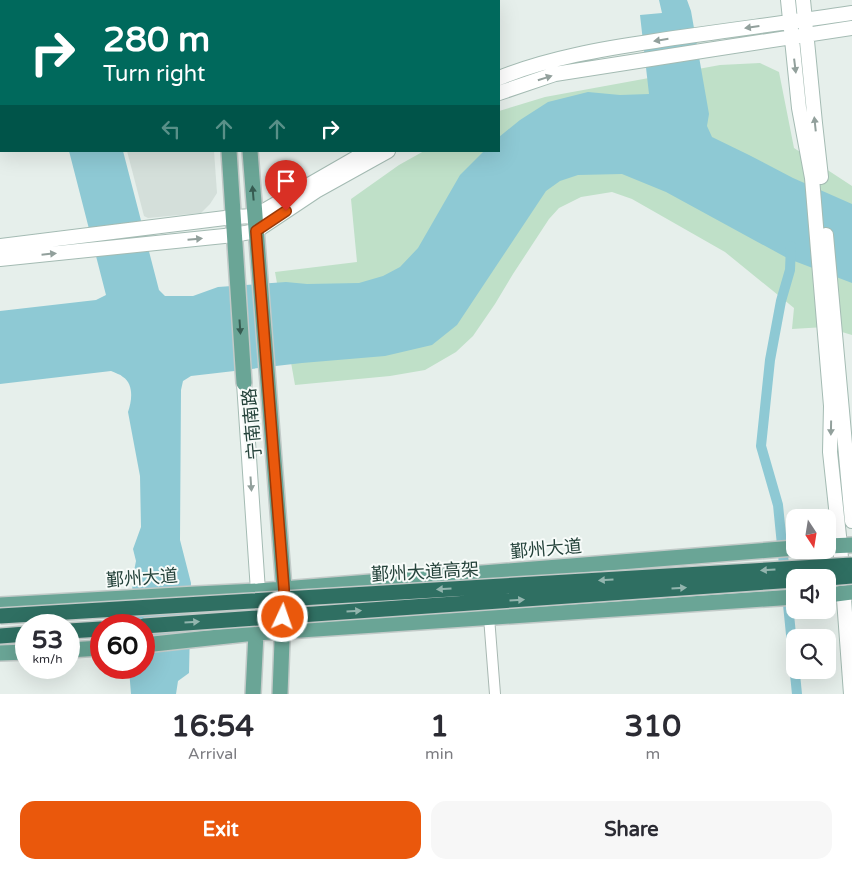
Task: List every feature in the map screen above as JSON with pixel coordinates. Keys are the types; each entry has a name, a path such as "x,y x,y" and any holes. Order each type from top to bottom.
{"highway":[{"name":"鄞州大道高架","path":"0,616 852,565"},
{"path":"836,577 852,576"},
{"name":"鄞州大道高架","path":"155,625 786,581"},
{"path":"0,636 15,635"}],"main road":[{"path":"788,0 799,108 812,178 831,406 830,452 840,546 848,593 851,694"},
{"path":"803,0 852,521"},
{"path":"500,78 541,63 620,46 852,13"},
{"path":"500,93 555,74 852,28"},
{"name":"宁南南路","path":"229,152 258,591 253,694"},
{"name":"宁南南路","path":"250,152 284,589 280,694"},
{"path":"255,224 366,152"},
{"path":"0,259 234,235 386,152"},
{"path":"0,246 233,217 255,224"},
{"name":"鄞州大道","path":"0,605 258,591 786,549"},
{"path":"155,644 282,631 786,598"},
{"path":"0,653 15,652"}],"street":[{"path":"489,617 495,694"}],"shaded area":[{"path":"127,152 214,152 217,193 201,213 148,218 144,216"}],"green space":[{"path":"760,63 779,72 794,148 852,186 852,335 825,327 792,329 794,308 725,252 632,199 612,192 581,197 559,208 549,219 473,336 456,352 425,370 390,376 295,385 275,272 357,262 351,199 399,165 422,152 500,152 500,111 545,97 720,65"}],"water":[{"path":"659,0 687,0 691,11 709,114 707,126 712,137 793,178 852,204 852,283 789,259 666,192 622,174 578,175 560,181 546,191 457,325 432,345 385,356 302,363 191,376 183,381 181,390 180,540 191,583 189,673 178,681 176,694 131,694 130,679 155,679 155,614 134,614 132,581 136,561 133,549 141,527 140,476 128,412 131,398 129,384 122,376 111,371 0,384 0,311 96,300 106,295 69,152 123,152 159,290 165,296 193,296 218,287 286,282 307,284 359,283 383,276 400,267 418,248 460,175 483,152 500,152 500,136 520,120 548,102 588,92 620,95 649,94 640,15 662,13"}],"waterway":[{"path":"791,246 790,270 781,301 770,360 761,446 778,505 797,694"}],"route":[{"path":"283,617 284,589 256,231 286,211"}]}
